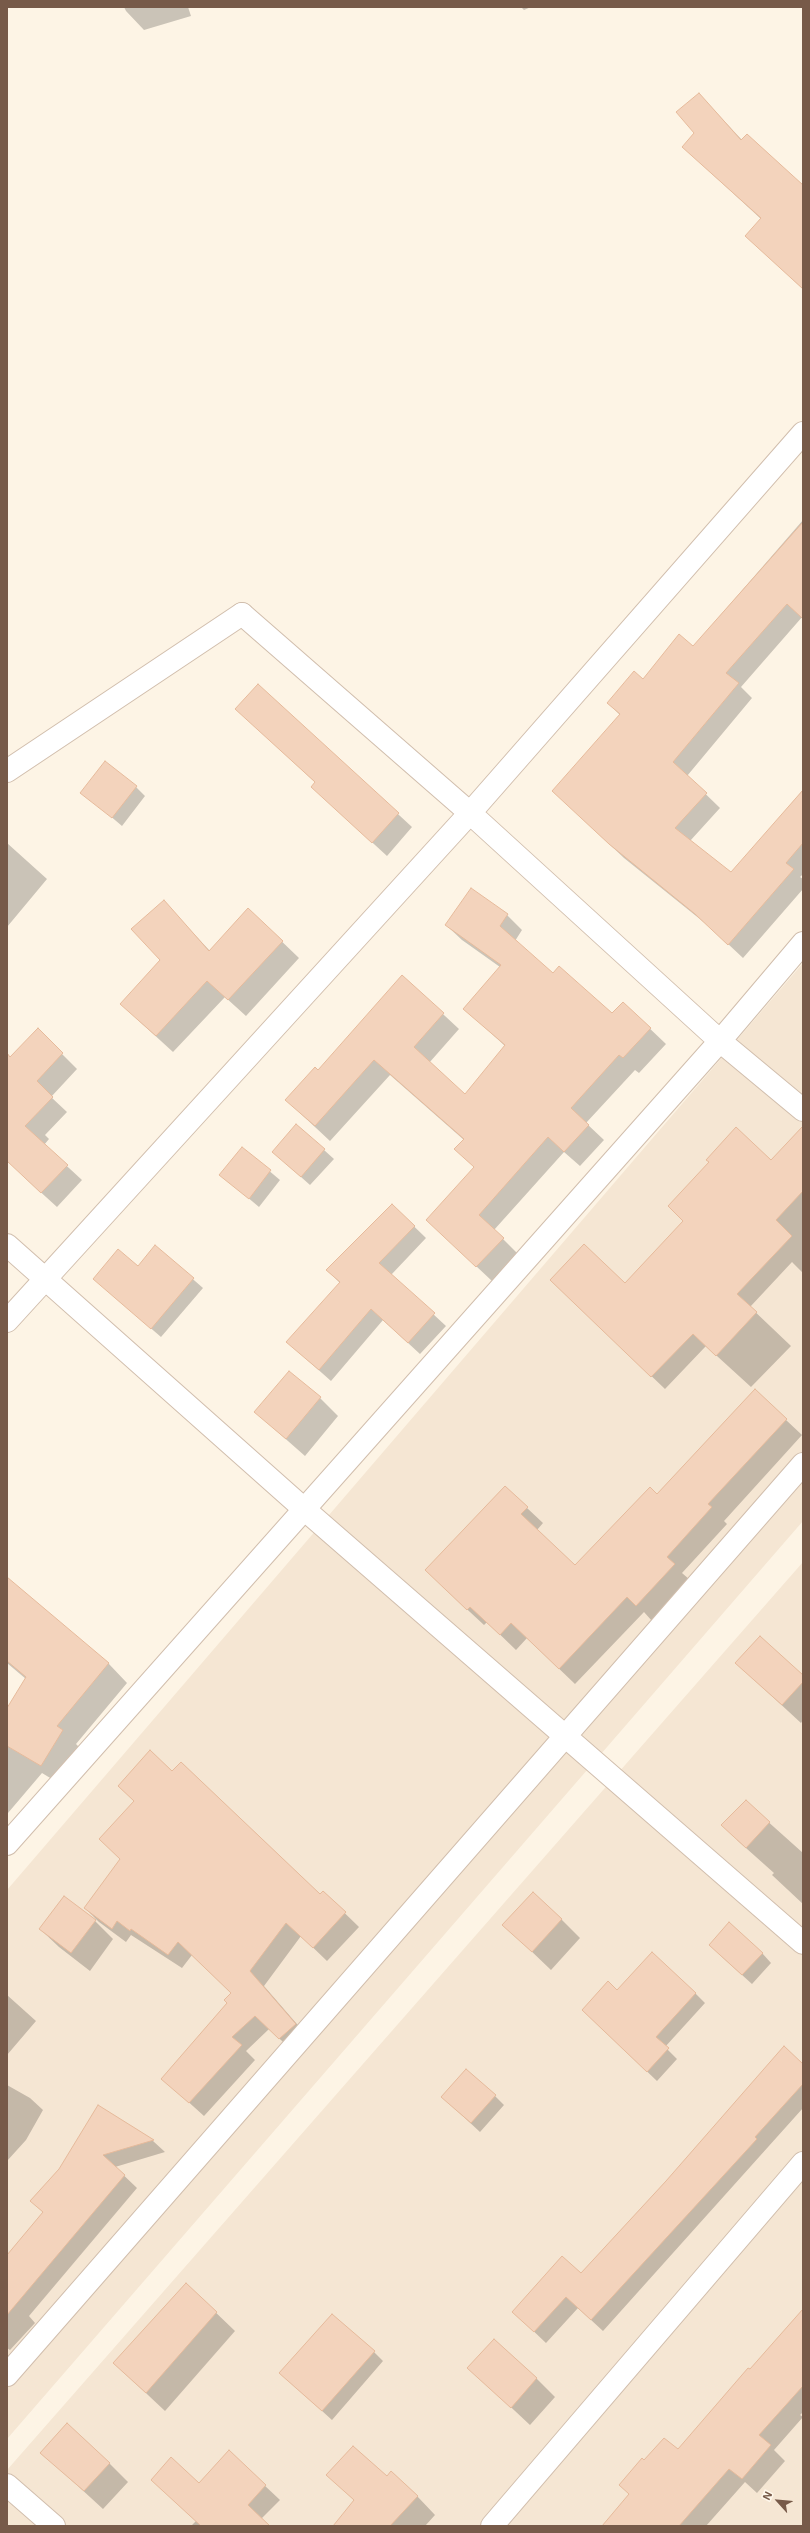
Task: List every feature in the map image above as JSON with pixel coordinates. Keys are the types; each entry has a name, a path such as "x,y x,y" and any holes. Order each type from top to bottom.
{"street":[{"path":"7,1321 470,813 803,434"},
{"path":"7,771 242,614 470,813 720,1041 803,1110"},
{"path":"7,1844 720,1041 803,943"},
{"path":"7,1245 304,1509 565,1734 803,1943"},
{"path":"7,2375 565,1734 803,1464"},
{"path":"492,2526 803,2163"},
{"path":"7,2485 54,2526"}],"shaded area":[{"path":"803,963 803,1521 7,2439 7,1890"},
{"path":"803,1562 803,2526 7,2526 7,2470"}],"building":[{"path":"699,93 741,140 747,134 803,185 803,289 745,236 761,218 682,147 694,133 676,112"},
{"path":"803,522 803,619 787,604 726,673 739,683 673,762 707,793 675,828 731,872 803,790 803,843 786,863 794,869 728,945 695,914 609,844 552,791 620,714 607,703 634,671 643,679 679,634 693,646"},
{"path":"258,684 399,813 372,843 311,787 315,782 235,709"},
{"path":"105,761 137,786 112,818 80,793"},
{"path":"471,888 508,914 500,926 553,973 559,966 612,1013 623,1002 651,1028 623,1058 619,1055 571,1108 589,1125 564,1152 548,1137 479,1215 504,1238 476,1267 426,1220 474,1167 454,1149 464,1139 374,1060 315,1126 285,1100 315,1067 318,1070 402,975 444,1013 414,1047 465,1094 505,1045 463,1009 501,965 445,925"},
{"path":"164,900 209,951 248,908 283,941 228,1000 207,981 156,1036 120,1004 160,960 131,929"},
{"path":"38,1028 63,1053 37,1081 53,1097 25,1126 68,1165 41,1193 7,1161 7,1053 10,1057"},
{"path":"296,1124 325,1149 301,1177 272,1152"},
{"path":"803,1126 803,1191 776,1220 792,1236 737,1294 757,1312 716,1356 693,1334 651,1377 550,1280 584,1244 625,1283 683,1221 668,1206 709,1162 706,1160 736,1127 771,1160"},
{"path":"242,1147 271,1170 249,1199 219,1175"},
{"path":"392,1204 415,1226 379,1263 435,1313 408,1343 371,1309 319,1370 286,1342 340,1282 326,1270"},
{"path":"155,1245 194,1278 151,1329 93,1279 118,1249 138,1266"},
{"path":"289,1371 321,1397 286,1439 254,1412"},
{"path":"755,1389 787,1419 708,1504 712,1507 667,1557 675,1564 636,1606 627,1597 559,1669 511,1623 500,1635 470,1607 467,1610 425,1570 505,1486 528,1507 521,1514 575,1565 650,1487 657,1494"},
{"path":"7,1577 109,1663 57,1726 63,1730 41,1766 7,1746 7,1708 26,1677 7,1661"},
{"path":"760,1636 803,1675 803,1682 782,1705 735,1663"},
{"path":"150,1750 172,1771 181,1762 320,1894 323,1891 346,1912 313,1948 286,1923 250,1971 296,2024 279,2039 255,2016 232,2037 242,2045 189,2103 161,2079 227,2003 224,2000 231,1993 178,1942 168,1955 117,1921 112,1929 84,1908 120,1859 99,1839 134,1801 118,1786"},
{"path":"746,1800 770,1822 746,1848 721,1825"},
{"path":"533,1892 562,1919 532,1952 502,1925"},
{"path":"64,1896 96,1920 71,1953 39,1929"},
{"path":"729,1922 763,1953 742,1975 709,1945"},
{"path":"652,1952 696,1993 656,2037 669,2048 647,2072 582,2010 608,1981 617,1990"},
{"path":"784,2046 803,2064 803,2084 755,2137 757,2139 591,2320 566,2297 534,2332 512,2312 562,2256 581,2273 666,2181"},
{"path":"466,2069 496,2095 471,2123 441,2097"},
{"path":"98,2105 154,2140 103,2155 125,2175 7,2315 7,2255 43,2212 30,2201 59,2169"},
{"path":"186,2283 217,2312 146,2393 113,2363"},
{"path":"803,2309 803,2386 759,2435 771,2445 742,2479 729,2469 679,2526 602,2526 629,2494 619,2485 642,2458 644,2460 664,2438 678,2449 748,2368 750,2369"},
{"path":"332,2314 375,2351 322,2411 279,2373"},
{"path":"494,2339 537,2378 511,2408 467,2368"},
{"path":"67,2423 110,2463 84,2491 40,2453"},
{"path":"353,2446 387,2476 391,2471 418,2496 390,2526 333,2526 354,2500 326,2475"},
{"path":"229,2450 266,2485 248,2505 270,2526 201,2526 151,2480 171,2457 199,2483"}]}
